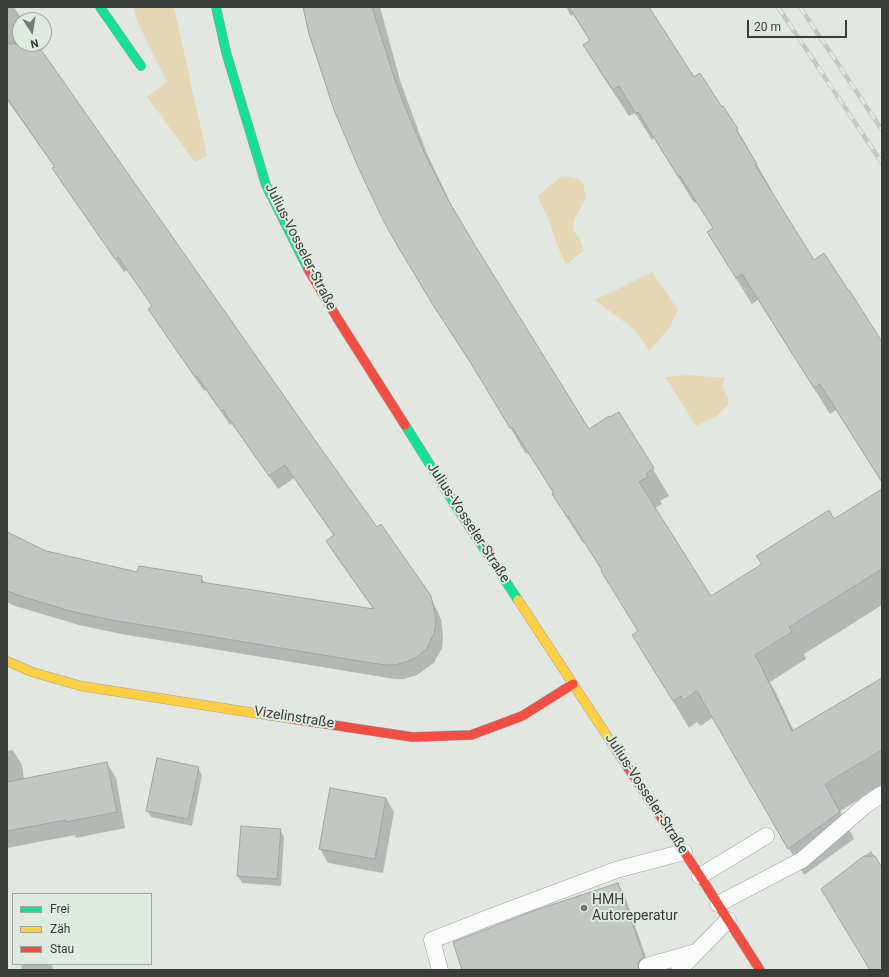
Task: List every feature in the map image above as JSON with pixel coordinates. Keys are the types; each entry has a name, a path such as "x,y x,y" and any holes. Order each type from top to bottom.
{"street":[{"path":"100,7 141,66"},
{"name":"Julius-Vosseler-Straße","path":"216,7 226,52 266,185 305,264 343,328 459,511 700,876 760,970"},
{"name":"Vizelinstraße","path":"7,661 32,672 81,686 412,737 471,735 522,716 573,684"}],"lane":[{"path":"718,904 802,860 867,804 882,794"},
{"path":"700,876 766,836"},
{"path":"440,970 432,940 616,870 684,852"},
{"path":"679,970 728,920"},
{"path":"647,966 697,951"}],"shaded area":[{"path":"134,7 174,7 207,156 195,162 147,97 167,82 137,21"},
{"path":"562,176 572,177 583,182 586,198 575,218 573,230 580,240 584,251 566,264 558,247 548,218 537,196"},
{"path":"652,272 678,310 670,327 649,351 635,330 595,300"},
{"path":"691,375 725,378 722,385 728,398 728,405 715,417 696,426 665,377"}],"building":[{"path":"303,7 372,7 403,102 424,152 448,200 589,429 609,416 610,417 619,412 654,468 646,474 648,477 639,482 711,596 762,564 756,556 829,510 834,519 882,489 882,569 789,627 792,632 755,655 792,731 882,678 882,750 825,784 840,812 788,849 697,691 683,700 681,696 673,701 632,635 638,631 601,571 602,570 568,516 567,517 552,494 554,493 512,427 510,428 397,245 383,220 359,169 334,110 309,34"},
{"path":"569,7 649,7 694,77 700,73 738,129 736,130 757,164 755,165 814,260 824,253 850,291 882,342 882,482 820,384 814,388 742,274 736,278 707,232 713,228 638,112 636,114 619,86 613,90 583,45 590,40"},
{"path":"7,44 12,44 12,52 43,52 324,453 377,527 381,524 431,596 436,622 434,634 427,649 415,658 395,665 365,662 112,620 70,611 7,591 7,532 46,551 137,572 139,566 202,576 201,582 374,609 326,541 334,535 285,465 269,476 223,410 221,411 197,376 195,377 148,309 152,306 118,257 115,259 52,168 55,167 7,98"},
{"path":"157,758 199,767 188,819 146,811"},
{"path":"107,762 117,812 7,831 7,782"},
{"path":"330,788 386,798 375,859 319,849"},
{"path":"241,826 281,829 277,879 237,876"},
{"path":"864,856 875,856 882,868 882,970 870,970 821,889"},
{"name":"HMH Autoreperatur","path":"618,883 644,957 638,963 639,970 462,970 453,942 536,910"}],"railway":[{"path":"778,7 882,163"},
{"path":"800,7 882,130"}],"traffic: fast":[{"path":"100,7 141,66"},
{"path":"216,7 226,52 266,185 308,269"},
{"path":"405,425 459,511 518,600"}],"traffic: slow":[{"path":"518,600 617,751"},
{"path":"7,661 32,672 81,686 293,719"}],"traffic: jam":[{"path":"308,269 405,425"},
{"path":"293,719 412,737 471,735 522,716 573,684"},
{"path":"617,751 760,970"}],"place":[{"name":"HMH Autoreperatur","path":"584,908"}]}
